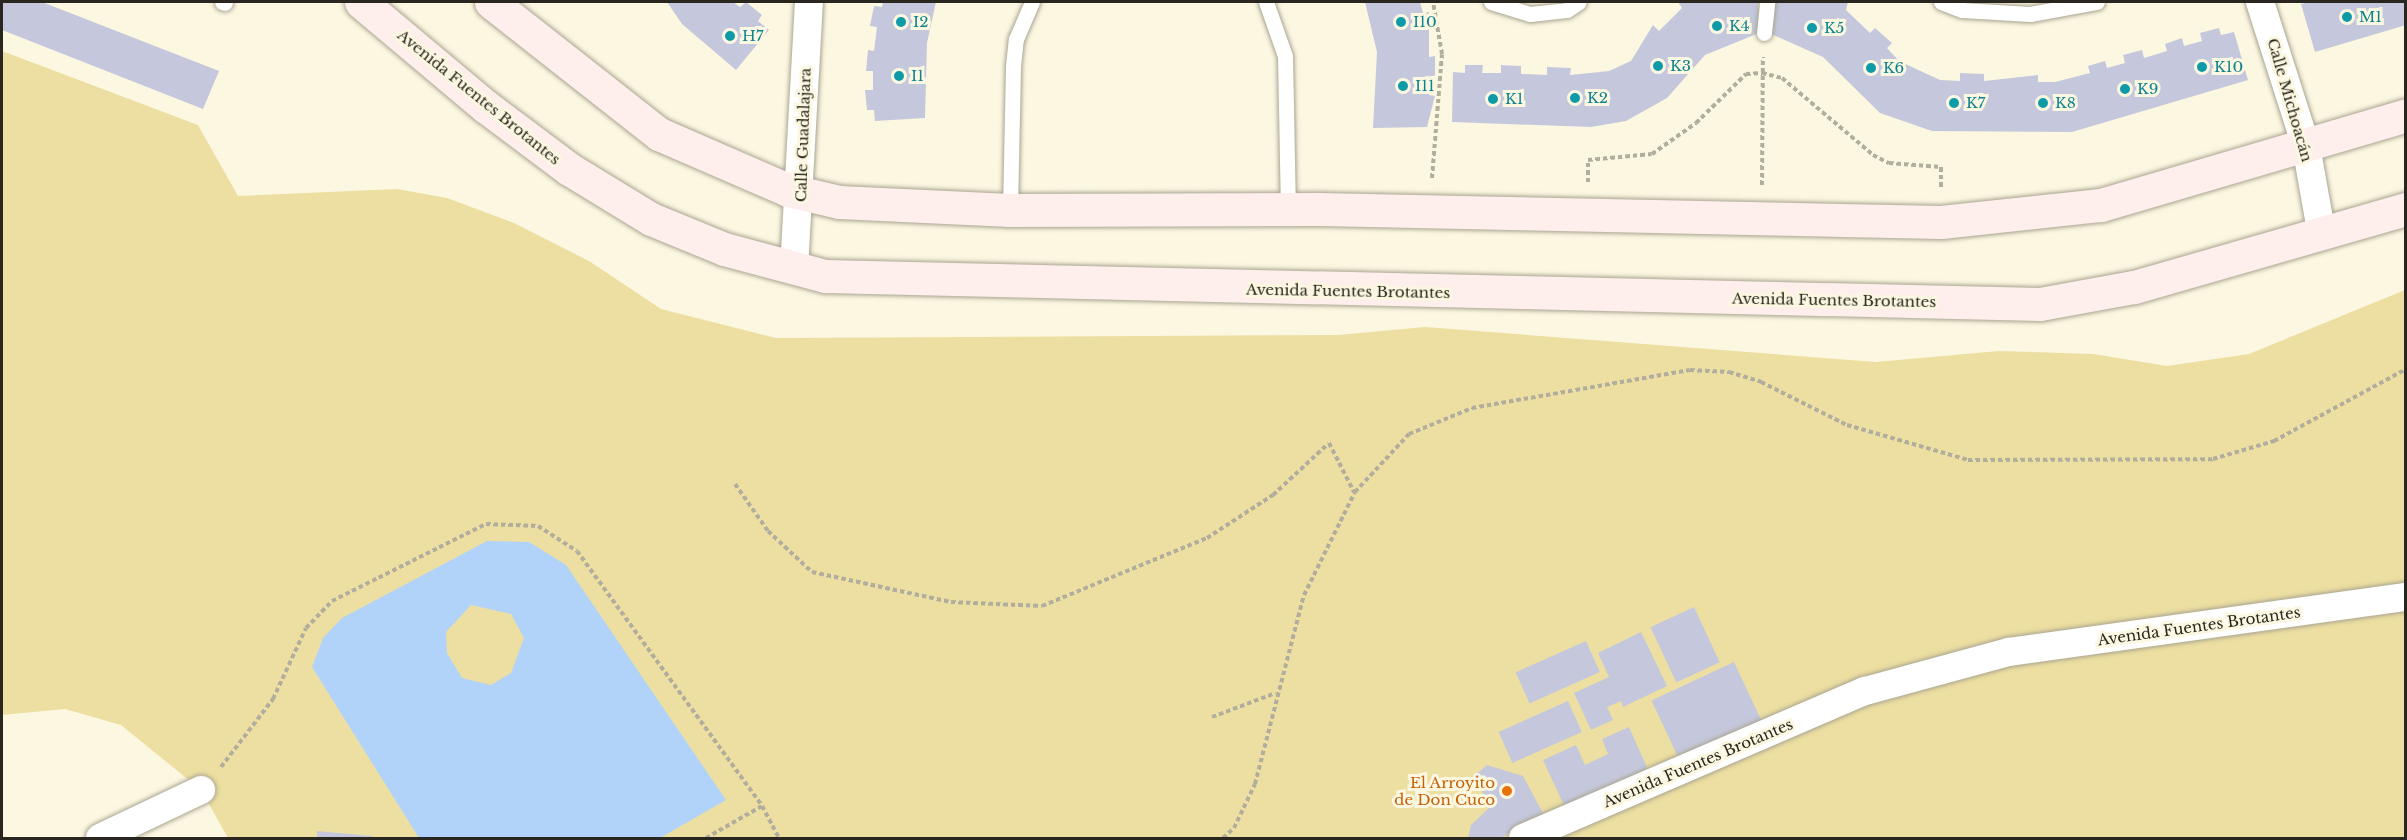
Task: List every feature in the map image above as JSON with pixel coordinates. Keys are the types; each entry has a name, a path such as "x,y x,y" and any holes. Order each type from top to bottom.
{"street":[{"name":"Avenida Fuentes Brotantes","path":"361,2 485,106 579,175 651,219 794,269 825,276 1230,289 2040,303 2134,287 2322,236 2406,209"},
{"path":"491,2 659,134 802,194 839,202 1010,210 1288,210 1587,218 1941,222 2100,205 2406,115"},
{"name":"Calle Guadalajara","path":"794,269 802,194 809,2"},
{"name":"Calle Michoacán","path":"2260,2 2306,146 2322,236"},
{"name":"Avenida Fuentes Brotantes","path":"1523,838 1876,688 2009,652 2406,597"},
{"path":"100,838 201,790"}],"lane":[{"path":"1010,210 1012,66 1016,39 1032,2"},
{"path":"1266,2 1285,56 1288,210"},
{"path":"1491,2 1530,14 1567,10 1579,2"},
{"path":"1764,33 1767,2"},
{"path":"1941,2 1962,10 2030,14 2097,2"}],"path":[{"path":"1428,212 1442,54 1433,2"},
{"path":"1762,221 1764,33"},
{"path":"1587,218 1588,160 1652,154 1696,123 1746,74 1762,73 1782,78 1873,155 1889,163 1941,167 1941,222"},
{"path":"1223,838 1234,828 1255,784 1276,692 1304,596 1355,492 1409,434 1472,408 1690,370 1729,372 1761,382 1846,425 1968,460 2213,459 2274,441 2406,369"},
{"path":"735,484 768,531 812,572 951,602 1042,606 1207,538 1273,495 1329,443 1355,492"},
{"path":"201,790 273,699 306,628 332,601 486,524 538,526 577,551 762,806 779,838"},
{"path":"1212,717 1276,692"},
{"path":"706,838 762,806"}],"shaded area":[{"path":"2,51 198,125 238,196 397,189 447,198 514,223 589,261 661,309 776,338 1338,335 1425,327 1876,362 1999,351 2093,354 2167,366 2249,354 2405,290 2405,838 228,838 201,790 121,725 65,709 2,715"}],"water":[{"path":"487,541 529,542 566,565 726,800 660,838 419,838 312,667 323,638 342,618","holes":["471,605 511,614 524,638 511,673 491,685 462,678 447,653 446,632"]}],"building":[{"path":"2,2 42,2 219,71 203,109 2,30"},
{"name":"H7","path":"667,2 733,2 740,7 746,2 762,15 758,21 769,30 736,70 682,24"},
{"name":"I1","path":"883,2 936,2 927,43 925,118 875,121 874,110 867,110 865,90 873,90 873,71 866,71 868,50 874,51 877,27 870,26 874,6 882,7"},
{"name":"I11","path":"1365,2 1420,2 1423,13 1429,12 1429,57 1435,56 1435,76 1429,76 1429,95 1435,96 1427,127 1373,128 1377,52"},
{"path":"1678,2 1758,2 1759,33 1705,55 1667,98 1626,121 1591,127 1452,122 1453,72 1465,73 1465,65 1483,65 1482,73 1501,73 1501,65 1521,66 1521,74 1547,75 1547,67 1571,68 1570,75 1609,71 1631,61 1653,25 1659,31 1682,8"},
{"path":"1771,2 1848,2 1846,10 1870,33 1875,28 1892,43 1887,48 1899,61 1940,80 1960,81 1960,73 1984,74 1984,81 2038,75 2038,82 2055,82 2090,73 2088,66 2105,61 2107,68 2125,63 2123,55 2142,50 2144,58 2167,51 2165,44 2182,38 2184,46 2202,41 2200,33 2219,28 2221,35 2234,32 2248,80 2072,132 1932,131 1880,113 1823,57 1769,33"},
{"name":"M1","path":"2309,2 2406,2 2406,25 2315,52 2301,4"},
{"path":"1694,607 1720,662 1676,683 1650,627"},
{"path":"1641,632 1667,686 1623,707 1621,701 1607,707 1613,720 1591,730 1574,693 1609,677 1598,653"},
{"path":"1586,641 1600,672 1529,703 1516,672"},
{"path":"1734,662 1762,722 1679,760 1652,700"},
{"path":"1568,701 1582,732 1512,763 1499,732"},
{"path":"1629,727 1650,774 1567,812 1543,760 1576,745 1585,765 1608,754 1602,739"},
{"name":"El Arroyito de Don Cuco","path":"1487,765 1523,776 1545,817 1500,838 1468,838 1471,825 1490,807 1474,776"},
{"path":"317,831 372,836 372,838 317,838"}],"place":[{"name":"M1","path":"2347,17"},
{"name":"I2","path":"901,22"},
{"name":"I10","path":"1401,22"},
{"name":"K4","path":"1717,26"},
{"name":"K5","path":"1812,28"},
{"name":"H7","path":"730,36"},
{"name":"K3","path":"1658,66"},
{"name":"K10","path":"2202,67"},
{"name":"K6","path":"1871,68"},
{"name":"I1","path":"899,76"},
{"name":"I11","path":"1403,86"},
{"name":"K9","path":"2125,89"},
{"name":"K2","path":"1575,98"},
{"name":"K1","path":"1493,99"},
{"name":"K7","path":"1954,103"},
{"name":"K8","path":"2043,103"},
{"name":"El Arroyito de Don Cuco","path":"1507,791"}]}
